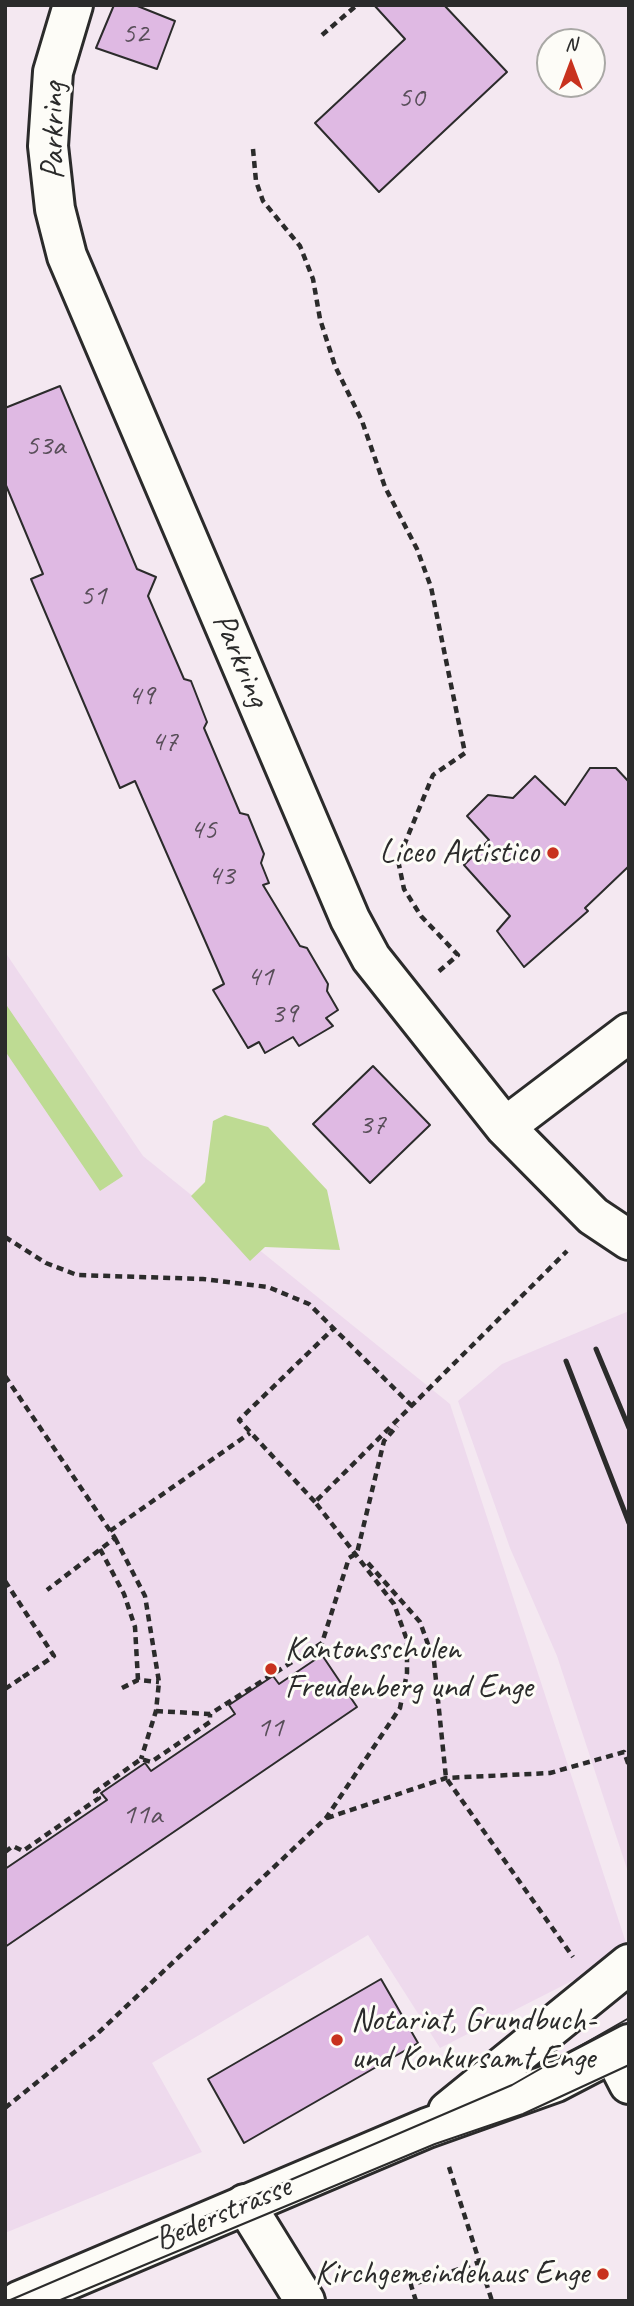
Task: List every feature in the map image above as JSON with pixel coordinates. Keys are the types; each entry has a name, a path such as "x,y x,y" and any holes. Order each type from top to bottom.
{"street":[{"name":"Parkring","path":"73,5 53,72 48,146 55,209 67,256 350,919 371,958 584,1229 629,1241"},
{"path":"505,1127 629,1033"},
{"name":"Bederstrasse","path":"427,2128 629,1964"},
{"path":"588,1997 624,2060"},
{"name":"Bederstrasse","path":"19,2301 427,2128 624,2060"},
{"path":"245,2204 305,2301"}],"path":[{"path":"322,35 357,5"},
{"path":"253,149 256,181 263,201 300,246 313,279 320,319 335,366 362,421 385,487 417,549 431,587 465,753 433,775 398,860 404,889 421,916 458,955 434,976"},
{"path":"315,1502 413,1407 584,1229"},
{"path":"5,1237 46,1263 77,1275 203,1279 268,1287 309,1304 413,1407"},
{"path":"334,1329 239,1420 420,1622 435,1661 446,1778 578,1964 588,1997"},
{"path":"5,1376 115,1538 145,1596 159,1682 156,1711 141,1759 95,1792 99,1798 23,1851 13,1846 5,1852"},
{"path":"156,1711 210,1714 322,1643 349,1558 358,1553 384,1441 413,1407"},
{"path":"110,1531 250,1433"},
{"path":"47,1590 115,1538"},
{"path":"100,1549 124,1594 135,1627 138,1680"},
{"path":"5,2108 97,2034 326,1818 400,1708 407,1673 407,1640 394,1604 358,1553"},
{"path":"5,1581 54,1656 5,1689"},
{"path":"122,1688 138,1680 159,1682"},
{"path":"141,1759 151,1762 210,1722 210,1714"},
{"path":"326,1818 446,1778 550,1773 624,1752 629,1766"},
{"path":"449,2167 492,2301"},
{"path":"416,2301 411,2285 480,2262"}],"shaded area":[{"name":"Kantonsschulen Freudenberg und Enge","path":"5,952 143,1156 450,1404 629,1952 440,2048 368,1935 152,2063 202,2152 5,2233"},
{"path":"629,1311 629,1875 557,1656 510,1548 458,1401 502,1364"}],"green space":[{"path":"5,1003 123,1176 100,1191 5,1051"},
{"path":"225,1115 268,1127 327,1190 340,1250 265,1247 250,1261 191,1196 205,1182 213,1121"}],"building":[{"path":"114,5 135,5 175,21 157,69 96,48"},
{"path":"374,5 444,5 507,72 379,192 315,123 405,39"},
{"path":"60,386 137,569 156,577 148,596 184,679 191,681 207,722 204,728 240,813 248,815 264,854 261,863 269,883 263,885 300,946 307,948 328,984 327,991 338,1010 326,1018 333,1026 299,1046 293,1037 265,1053 259,1042 248,1048 213,990 224,984 135,781 120,788 31,579 43,574 5,483 5,408"},
{"name":"Liceo Artistico","path":"590,768 616,768 629,782 629,866 585,908 588,911 524,967 497,931 510,916 464,865 489,840 467,816 488,795 513,798 535,776 565,805"},
{"path":"373,1066 430,1125 370,1183 313,1124"},
{"path":"322,1655 357,1707 5,1947 5,1869 107,1800 101,1793 145,1763 151,1771 235,1714 229,1705 273,1676 279,1684"},
{"path":"381,1979 418,2043 244,2143 208,2079"}],"tram line":[{"path":"8,2301 512,2085 629,2018"},
{"path":"58,2301 435,2144 523,2114 629,2065"}],"railway":[{"path":"596,1349 629,1428"},
{"path":"566,1361 629,1523"}],"place":[{"name":"Liceo Artistico","path":"553,853"},
{"name":"Kantonsschulen Freudenberg und Enge","path":"271,1669"},
{"name":"Notariat, Grundbuch- und Konkursamt Enge","path":"337,2040"},
{"name":"Kirchgemeindehaus Enge","path":"603,2274"}]}
